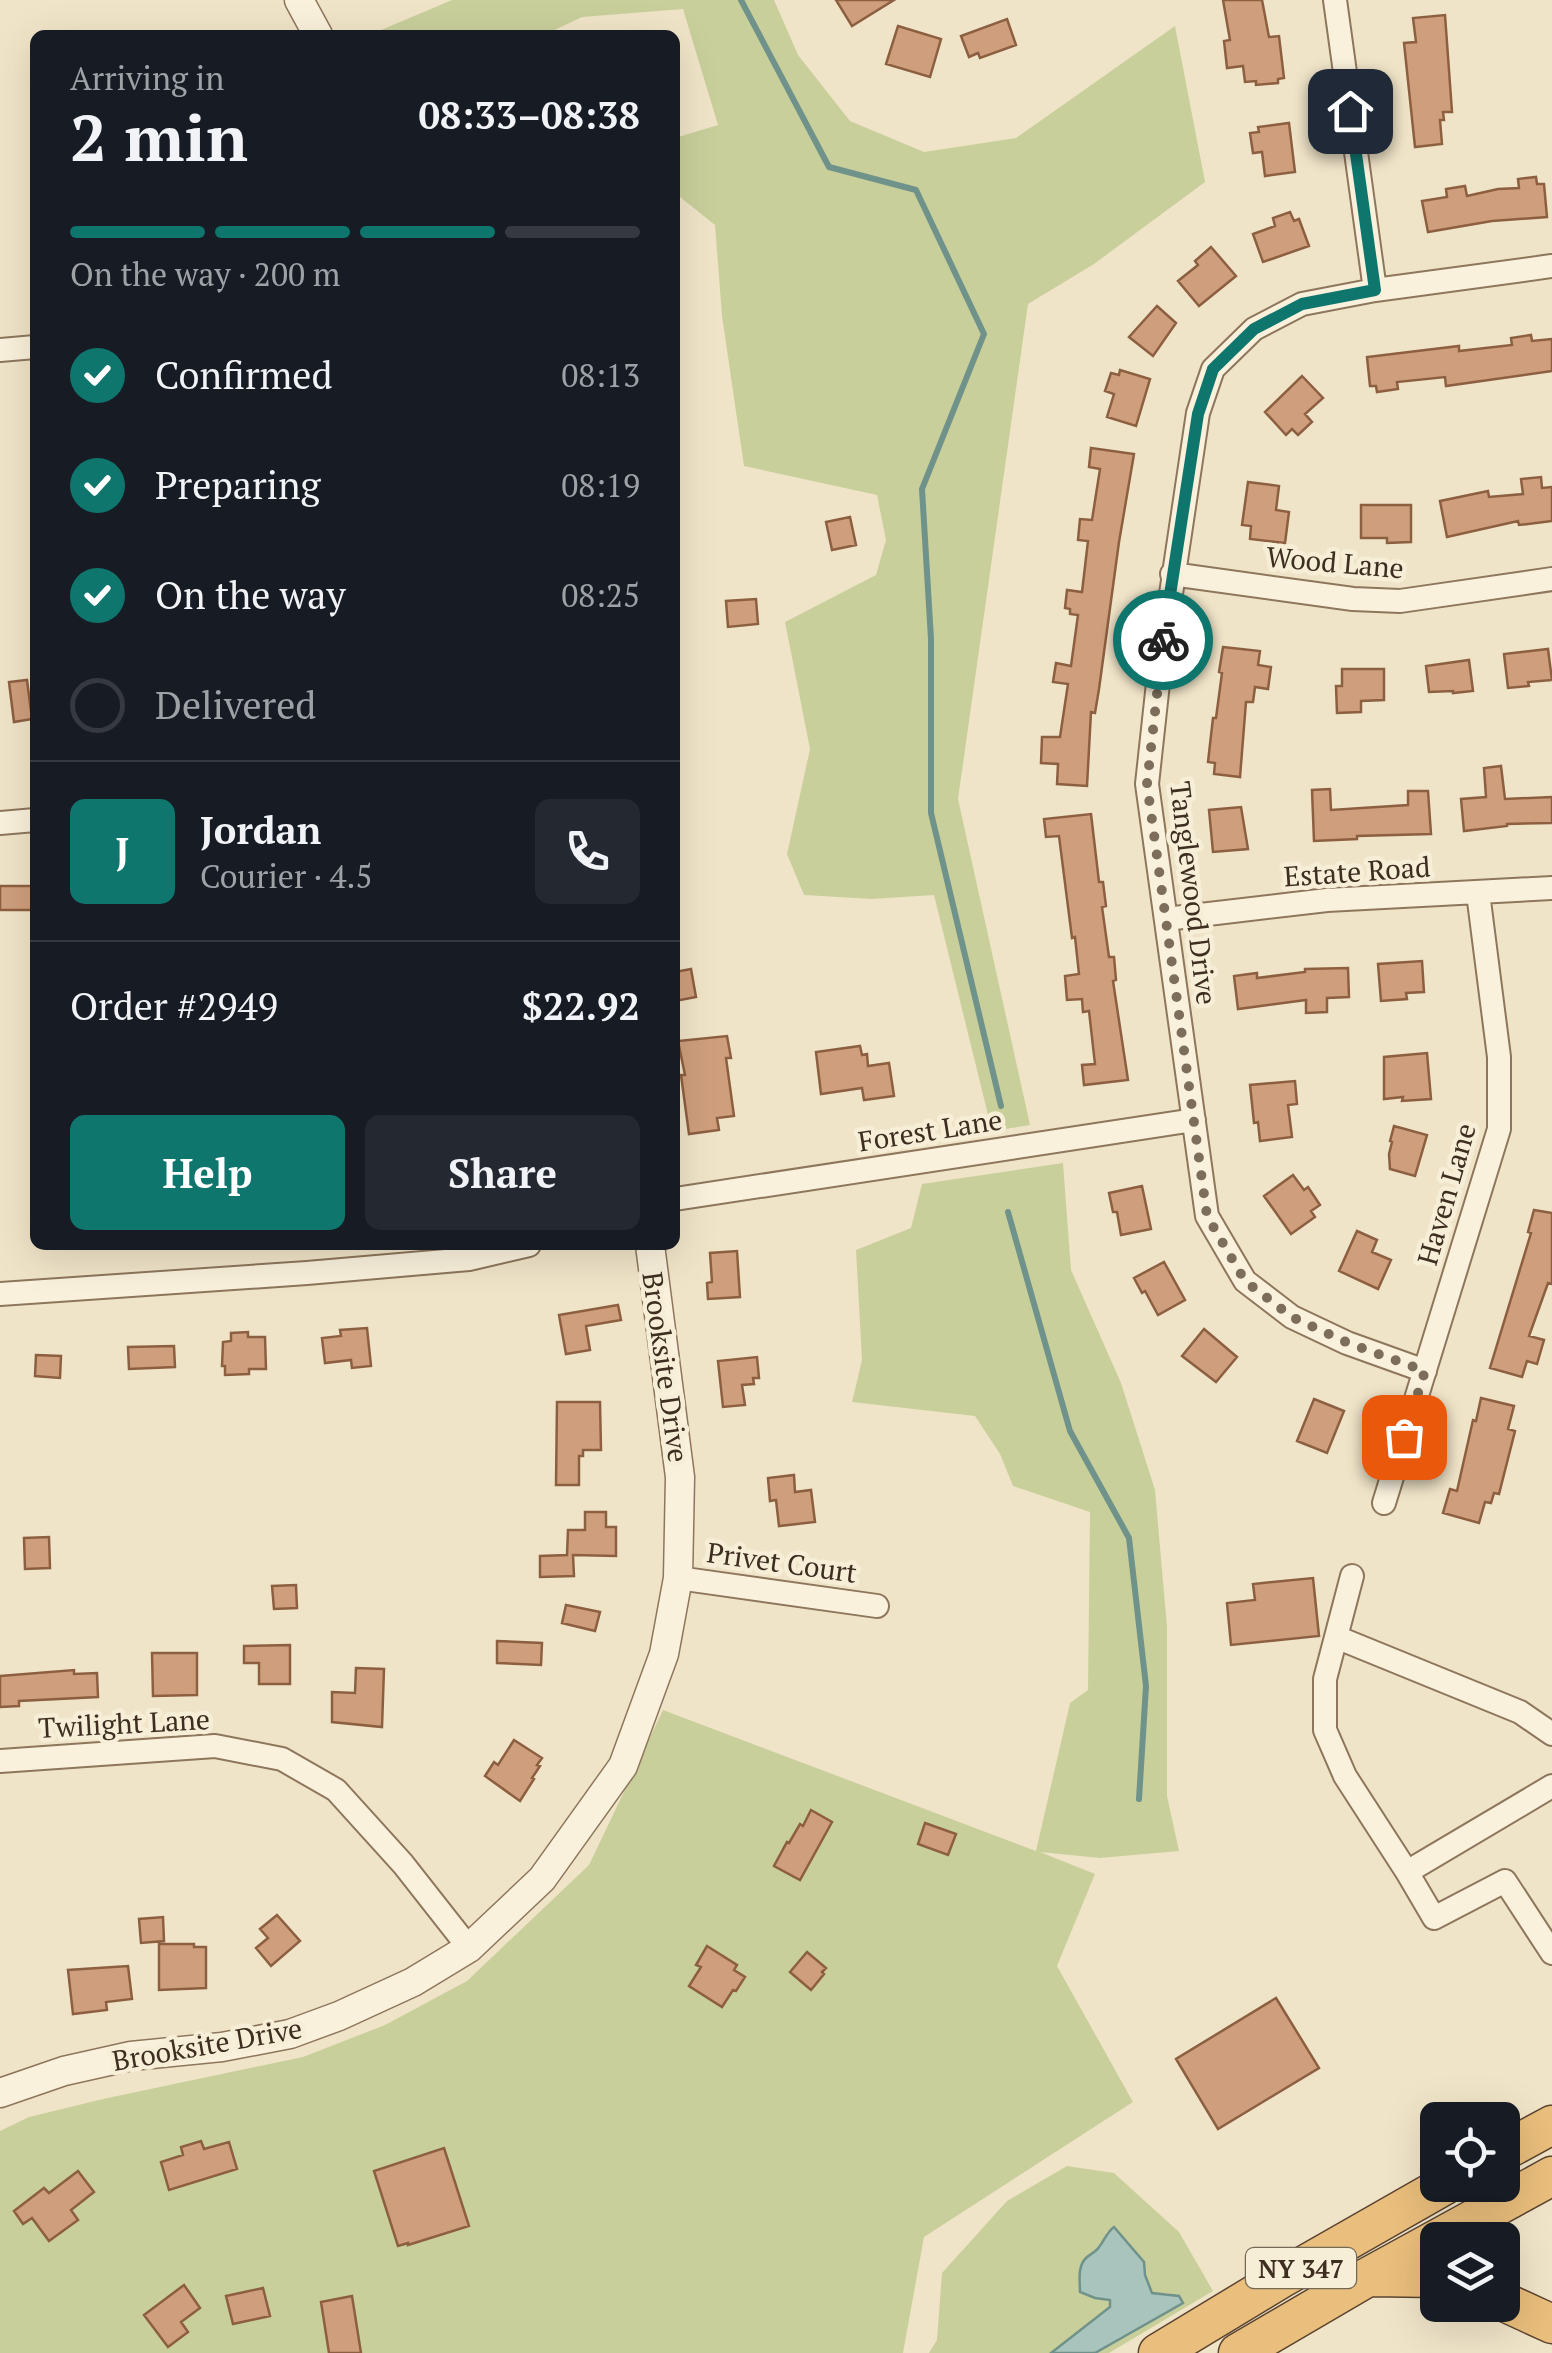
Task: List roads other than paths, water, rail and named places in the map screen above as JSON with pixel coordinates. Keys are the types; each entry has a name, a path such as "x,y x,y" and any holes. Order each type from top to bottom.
{"highway":[{"path":"1520,2142 1552,2125"},
{"name":"NY 347","path":"1238,2353 1552,2176"},
{"name":"NY 347","path":"1158,2353 1420,2199"},
{"path":"1366,2278 1420,2278"},
{"path":"1520,2309 1552,2324"}],"street":[{"path":"299,0 315,30"},
{"path":"1335,0 1375,290"},
{"name":"Tanglewood Drive","path":"1425,1371 1348,1343 1292,1317 1245,1281 1207,1216 1147,784 1172,574 1198,414 1213,369 1254,329 1302,304 1552,266"},
{"path":"0,350 30,348"},
{"name":"Wood Lane","path":"1172,574 1353,599 1400,601 1552,580"},
{"path":"0,823 30,820"},
{"name":"Estate Road","path":"1166,920 1327,900 1552,888"},
{"name":"Haven Lane","path":"1384,1502 1499,1129 1498,1057 1478,893"},
{"name":"Forest Lane","path":"680,1198 1194,1120"},
{"path":"0,1294 469,1259 508,1250"},
{"name":"Brooksite Drive","path":"0,2092 64,2071 131,2056 222,2047 290,2034 338,2016 413,1982 469,1948 542,1879 623,1766 664,1654 678,1578 680,1477 651,1250"},
{"path":"1352,1576 1325,1679 1325,1730 1345,1776 1434,1918 1505,1882 1552,1953"},
{"name":"Privet Court","path":"678,1578 877,1606"},
{"path":"1336,1638 1520,1712 1552,1734"},
{"name":"Twilight Lane","path":"0,1761 215,1746 282,1759 336,1790 403,1864 469,1948"},
{"path":"1407,1872 1552,1786"}],"water":[{"path":"1114,2227 1144,2262 1152,2293 1179,2296 1183,2303 1095,2353 1051,2353 1110,2307 1110,2300 1080,2292 1080,2274 1083,2262"}],"waterway":[{"path":"741,0 829,167 916,190 984,334 922,489 931,639 931,813 1001,1106"},
{"path":"1008,1212 1070,1431 1129,1538 1146,1686 1139,1799"}]}
